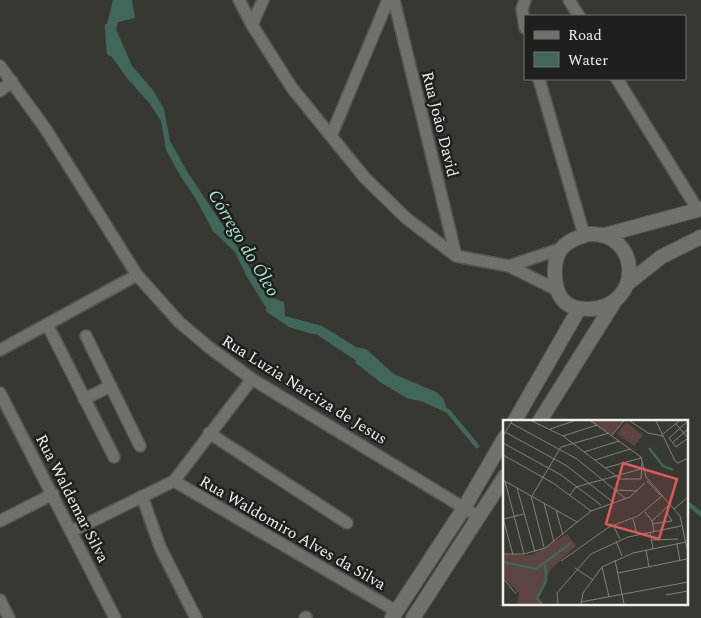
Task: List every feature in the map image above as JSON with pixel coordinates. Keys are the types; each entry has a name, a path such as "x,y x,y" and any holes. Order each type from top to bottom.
{"street":[{"path":"239,0 252,26 292,88 365,178 406,218 456,256 509,266 557,290"},
{"path":"252,26 263,0"},
{"path":"330,136 388,0"},
{"name":"Rua João David","path":"394,0 456,256"},
{"path":"524,22 522,9 525,0"},
{"path":"569,0 578,15"},
{"name":"Rua Luzia Narciza de Jesus","path":"0,66 45,128 137,275 179,322 210,348 252,378 478,517"},
{"path":"539,80 584,235"},
{"path":"509,266 560,249 568,242 584,235 605,235 699,210 618,80"},
{"path":"0,91 12,81"},
{"path":"540,420 627,284 629,274 626,255 619,245 605,235"},
{"path":"627,284 661,257 701,237"},
{"path":"560,249 554,280 563,300 570,306 579,309 598,308 615,301"},
{"path":"0,350 137,275"},
{"path":"515,420 579,309"},
{"path":"47,324 114,457"},
{"path":"86,336 140,446"},
{"path":"72,531 174,481 252,378"},
{"path":"84,399 111,386"},
{"name":"Rua Waldemar Silva","path":"0,393 115,618"},
{"path":"209,433 347,523"},
{"path":"394,614 464,508 503,440"},
{"path":"413,618 503,479"},
{"name":"Rua Waldomiro Alves da Silva","path":"174,481 394,614"},
{"path":"0,521 53,494"},
{"path":"142,496 160,546 196,618"},
{"path":"0,600 9,618"}],"water":[{"path":"113,0 132,0 135,18 118,22 116,29 132,66 153,90 164,109 170,141 188,173 268,296 284,302 285,316 322,326 356,347 366,349 394,374 436,392 443,398 448,411 422,399 408,396 381,380 361,364 310,330 290,325 269,312 247,277 235,252 213,231 196,199 181,177 166,150 161,121 150,104 127,78 109,53 107,24"}],"waterway":[{"name":"Córrego do Óleo","path":"107,26 109,53 111,54"},
{"name":"Córrego do Óleo","path":"268,310 290,325 314,332"},
{"name":"Córrego do Óleo","path":"358,362 381,380 408,396 422,399 448,411 477,446"},
{"path":"688,504 701,514"}]}
